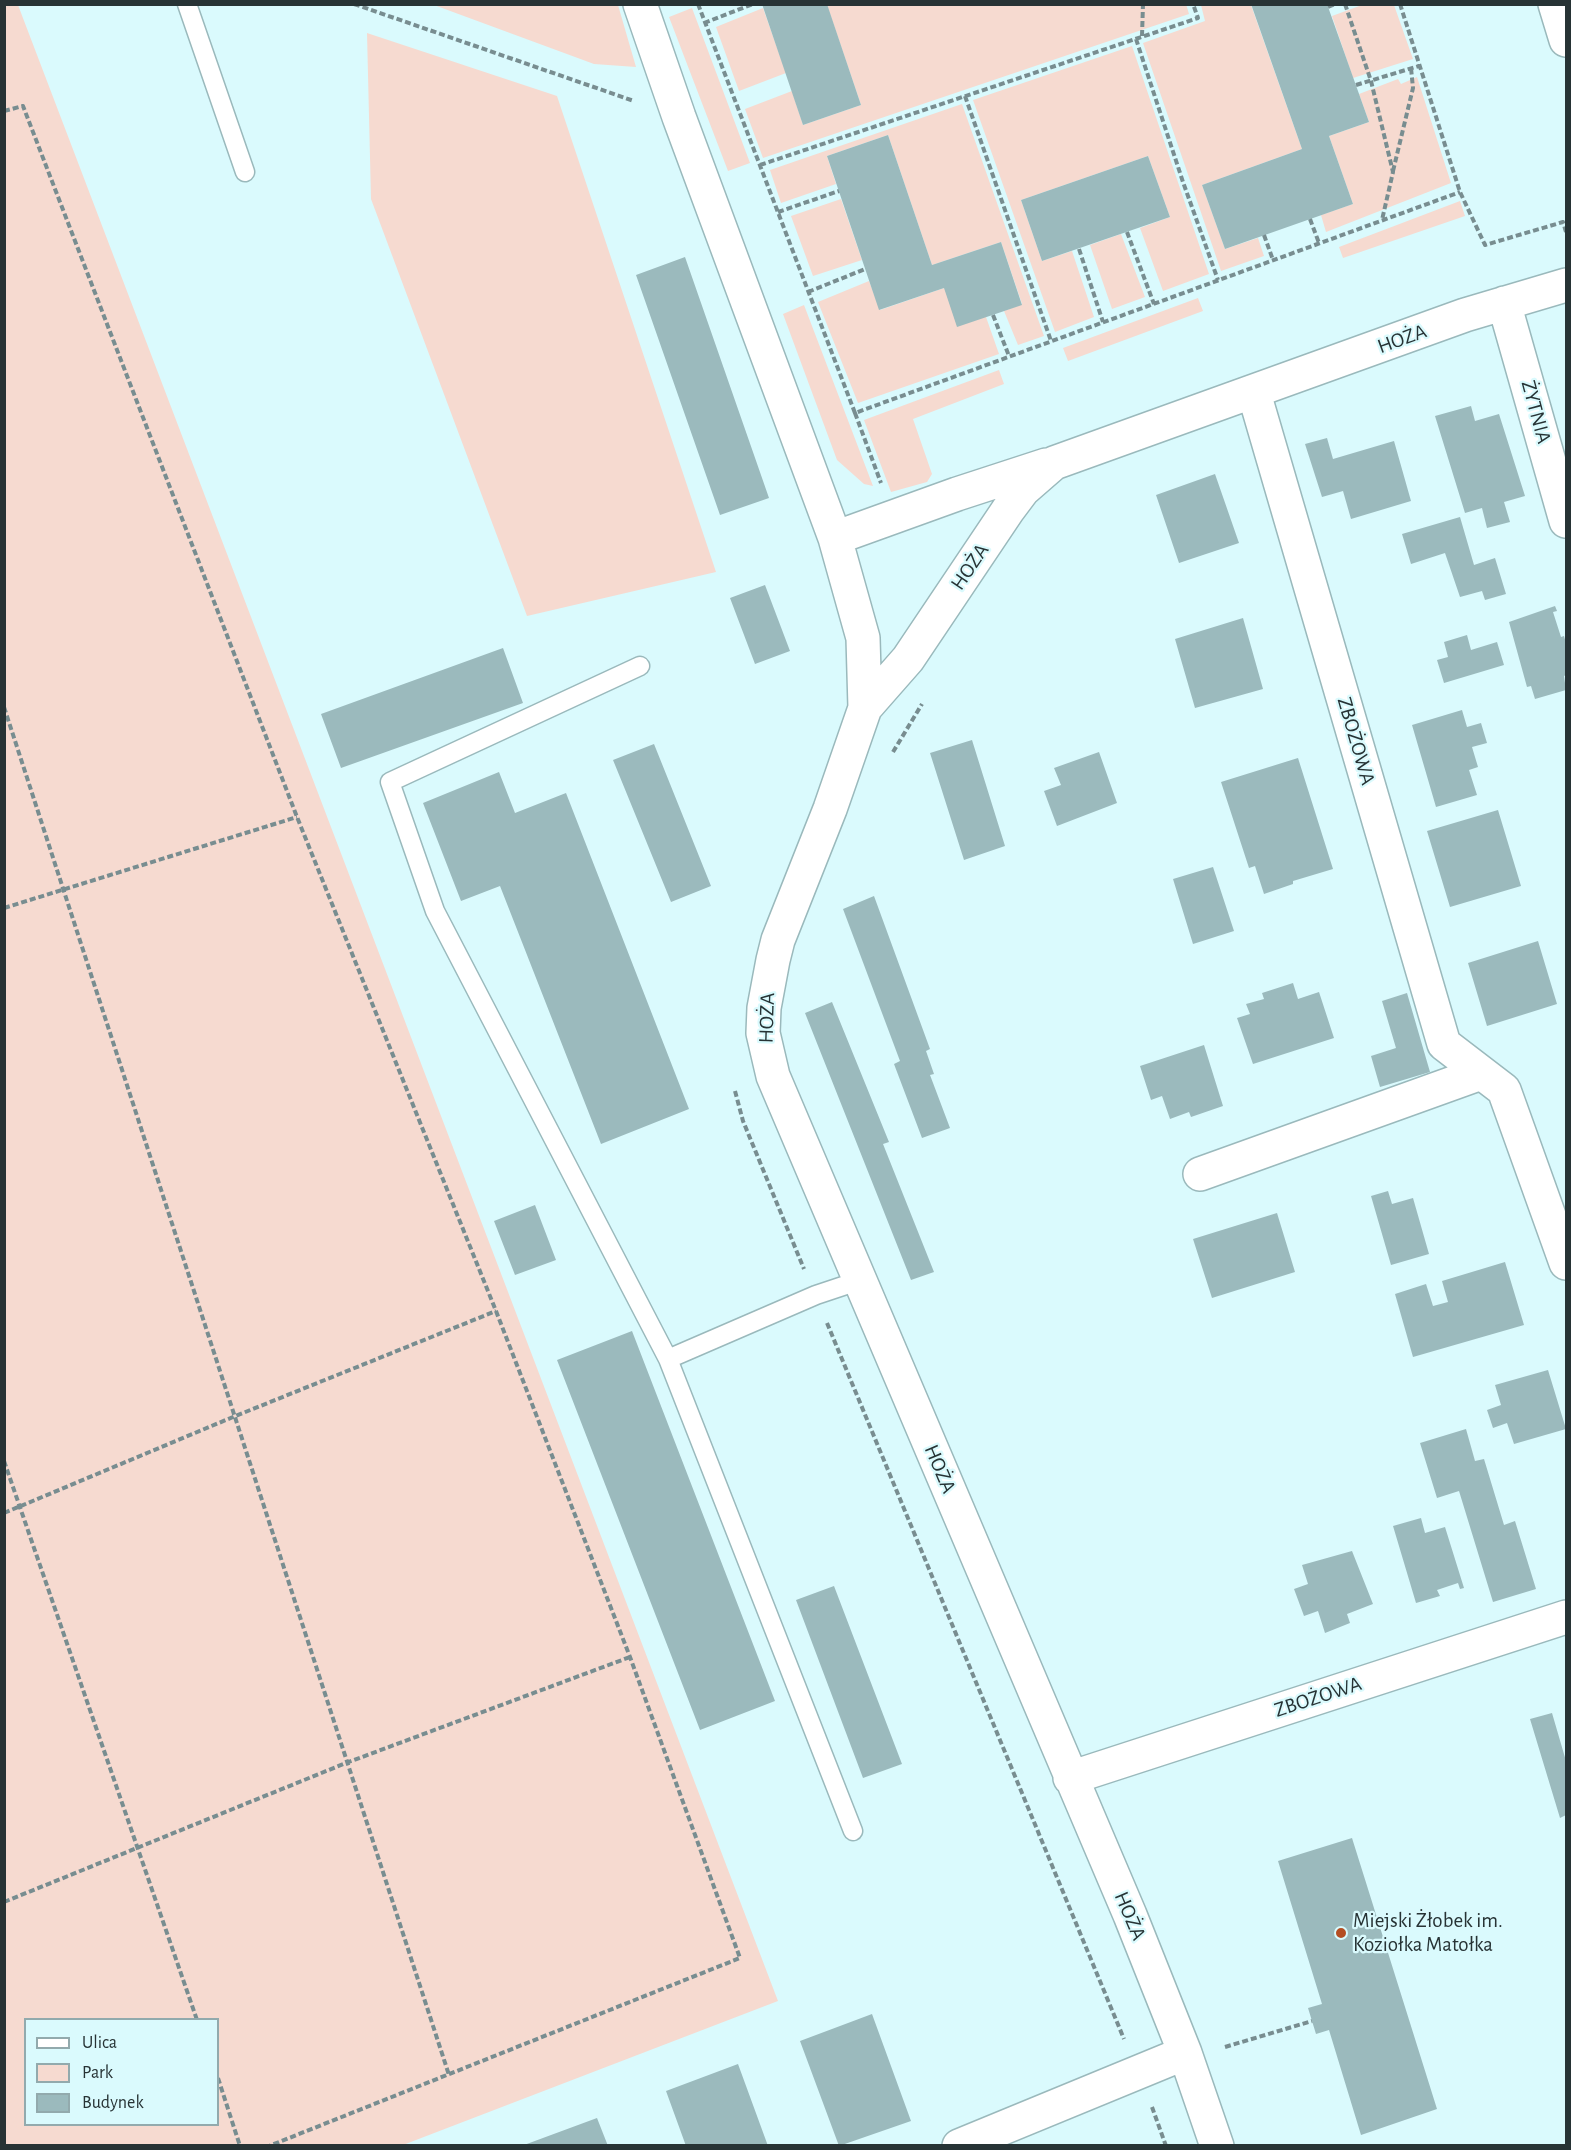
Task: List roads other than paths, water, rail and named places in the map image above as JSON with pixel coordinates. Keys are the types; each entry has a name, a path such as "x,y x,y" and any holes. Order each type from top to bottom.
{"street":[{"path":"640,4 679,117 835,538 863,638 865,708"},
{"path":"1555,4 1566,40"},
{"name":"HOŻA","path":"1217,2145 1185,2053 861,1280 773,1076 766,1051 764,1008 778,940 830,809 865,708 908,659 1023,490 1054,463 1504,303 1566,285"},
{"name":"ŻYTNIA","path":"1504,303 1566,521"},
{"name":"ZBOŻOWA","path":"1254,393 1444,1044 1504,1090 1566,1263"},
{"path":"835,538 957,494 1054,463"},
{"path":"1200,1174 1481,1073"},
{"name":"ZBOŻOWA","path":"1070,1778 1566,1617"},
{"path":"959,2145 1185,2053"}],"lane":[{"path":"187,4 245,172"},
{"path":"640,666 390,782 435,911 668,1359 853,1831"},
{"path":"668,1359 816,1296 861,1280"}],"place":[{"name":"Miejski Żłobek im. Koziołka Matołka","path":"1341,1933"}]}
